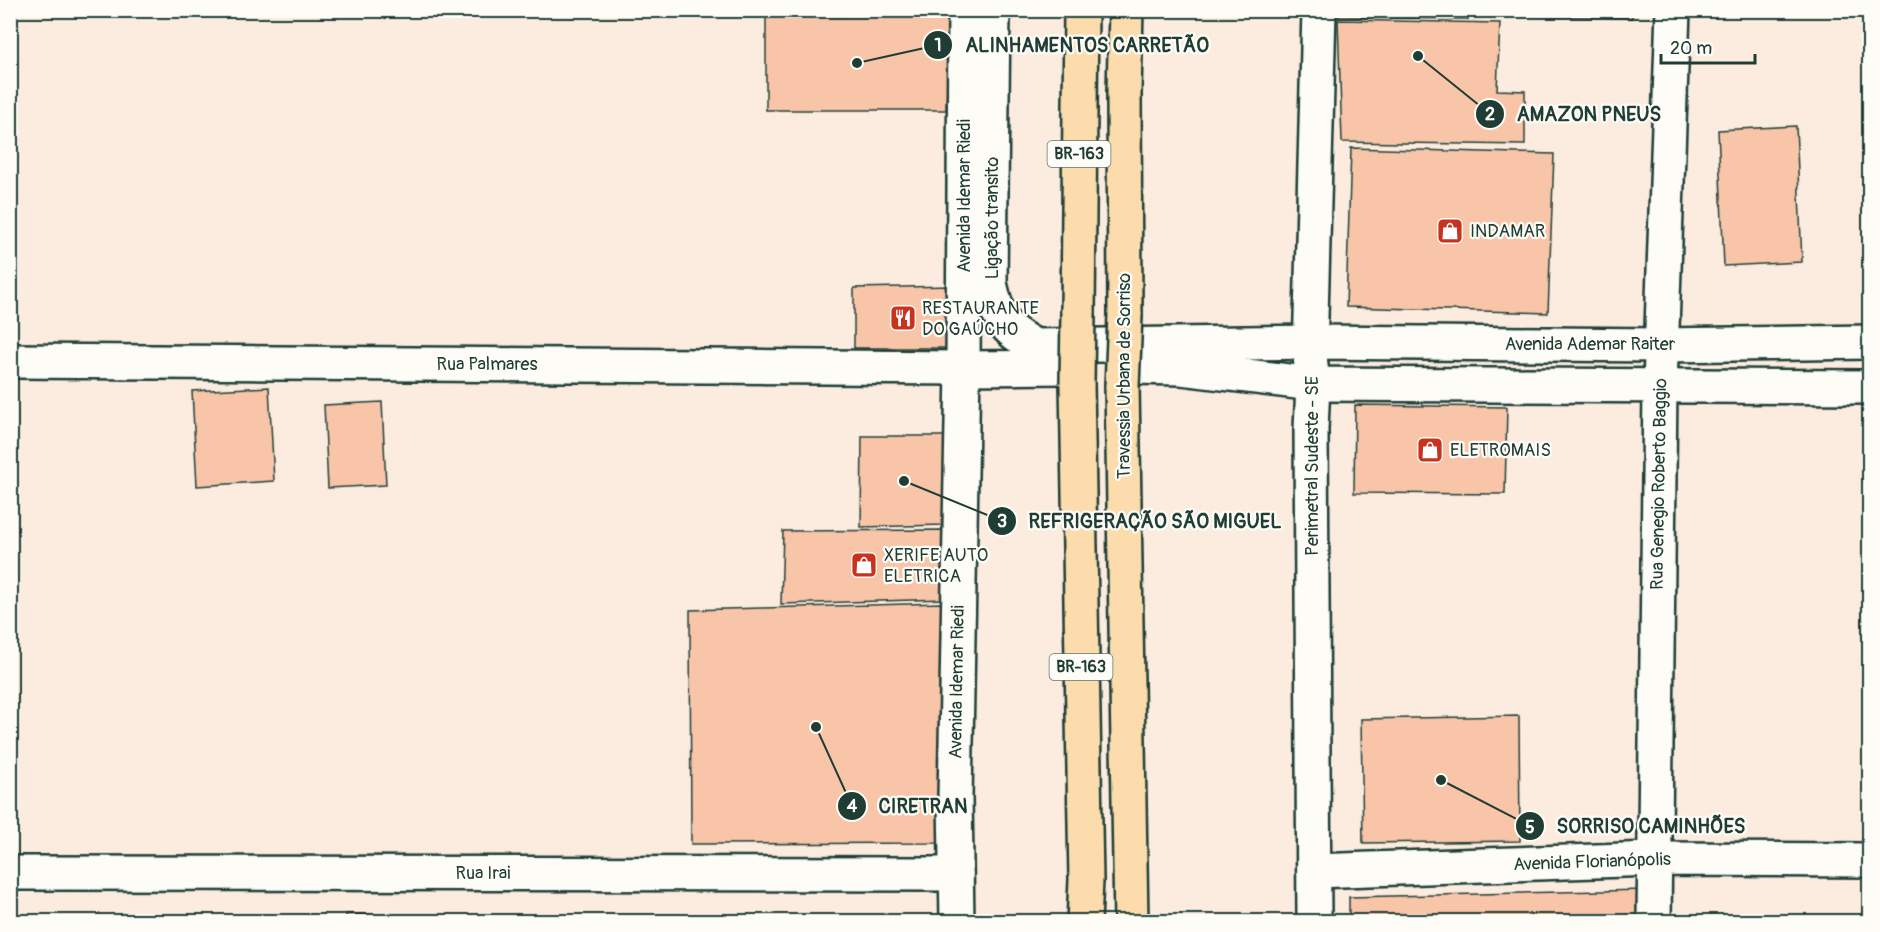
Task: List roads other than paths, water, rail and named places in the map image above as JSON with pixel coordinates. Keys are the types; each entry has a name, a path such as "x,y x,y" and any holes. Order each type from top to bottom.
{"highway":[{"name":"BR-163","path":"1081,10 1077,383 1084,921"},
{"name":"Travessia Urbana de Sorriso","path":"1126,10 1125,315 1122,386 1131,921"}],"main road":[{"name":"Avenida Idemar Riedi","path":"957,921 955,798 963,368 965,10"},
{"name":"Ligação transito","path":"993,10 990,283 997,312 1014,335 1035,346 1311,342"},
{"name":"Perimetral Sudeste - SE","path":"1314,921 1311,342 1319,10"},
{"name":"Rua Genegio Roberto Baggio","path":"1654,921 1660,386 1673,10"},
{"name":"Avenida Ademar Raiter","path":"1311,342 1661,345 1869,342"},
{"name":"Rua Palmares","path":"10,361 963,368 1167,367 1313,384"},
{"path":"1313,384 1869,387"},
{"name":"Avenida Florianópolis","path":"1314,871 1653,859 1869,860"},
{"name":"Rua Irai","path":"10,873 956,874"}],"place":[{"name":"AMAZON PNEUS","path":"1418,56"},
{"name":"ALINHAMENTOS CARRETÃO","path":"857,63"},
{"name":"INDAMAR","path":"1450,231"},
{"name":"RESTAURANTE DO GAÚCHO","path":"903,318"},
{"name":"ELETROMAIS","path":"1430,450"},
{"name":"REFRIGERAÇÃO SÃO MIGUEL","path":"904,481"},
{"name":"XERIFE AUTO ELETRICA","path":"864,565"},
{"name":"CIRETRAN","path":"816,727"},
{"name":"SORRISO CAMINHÕES","path":"1441,780"}]}
